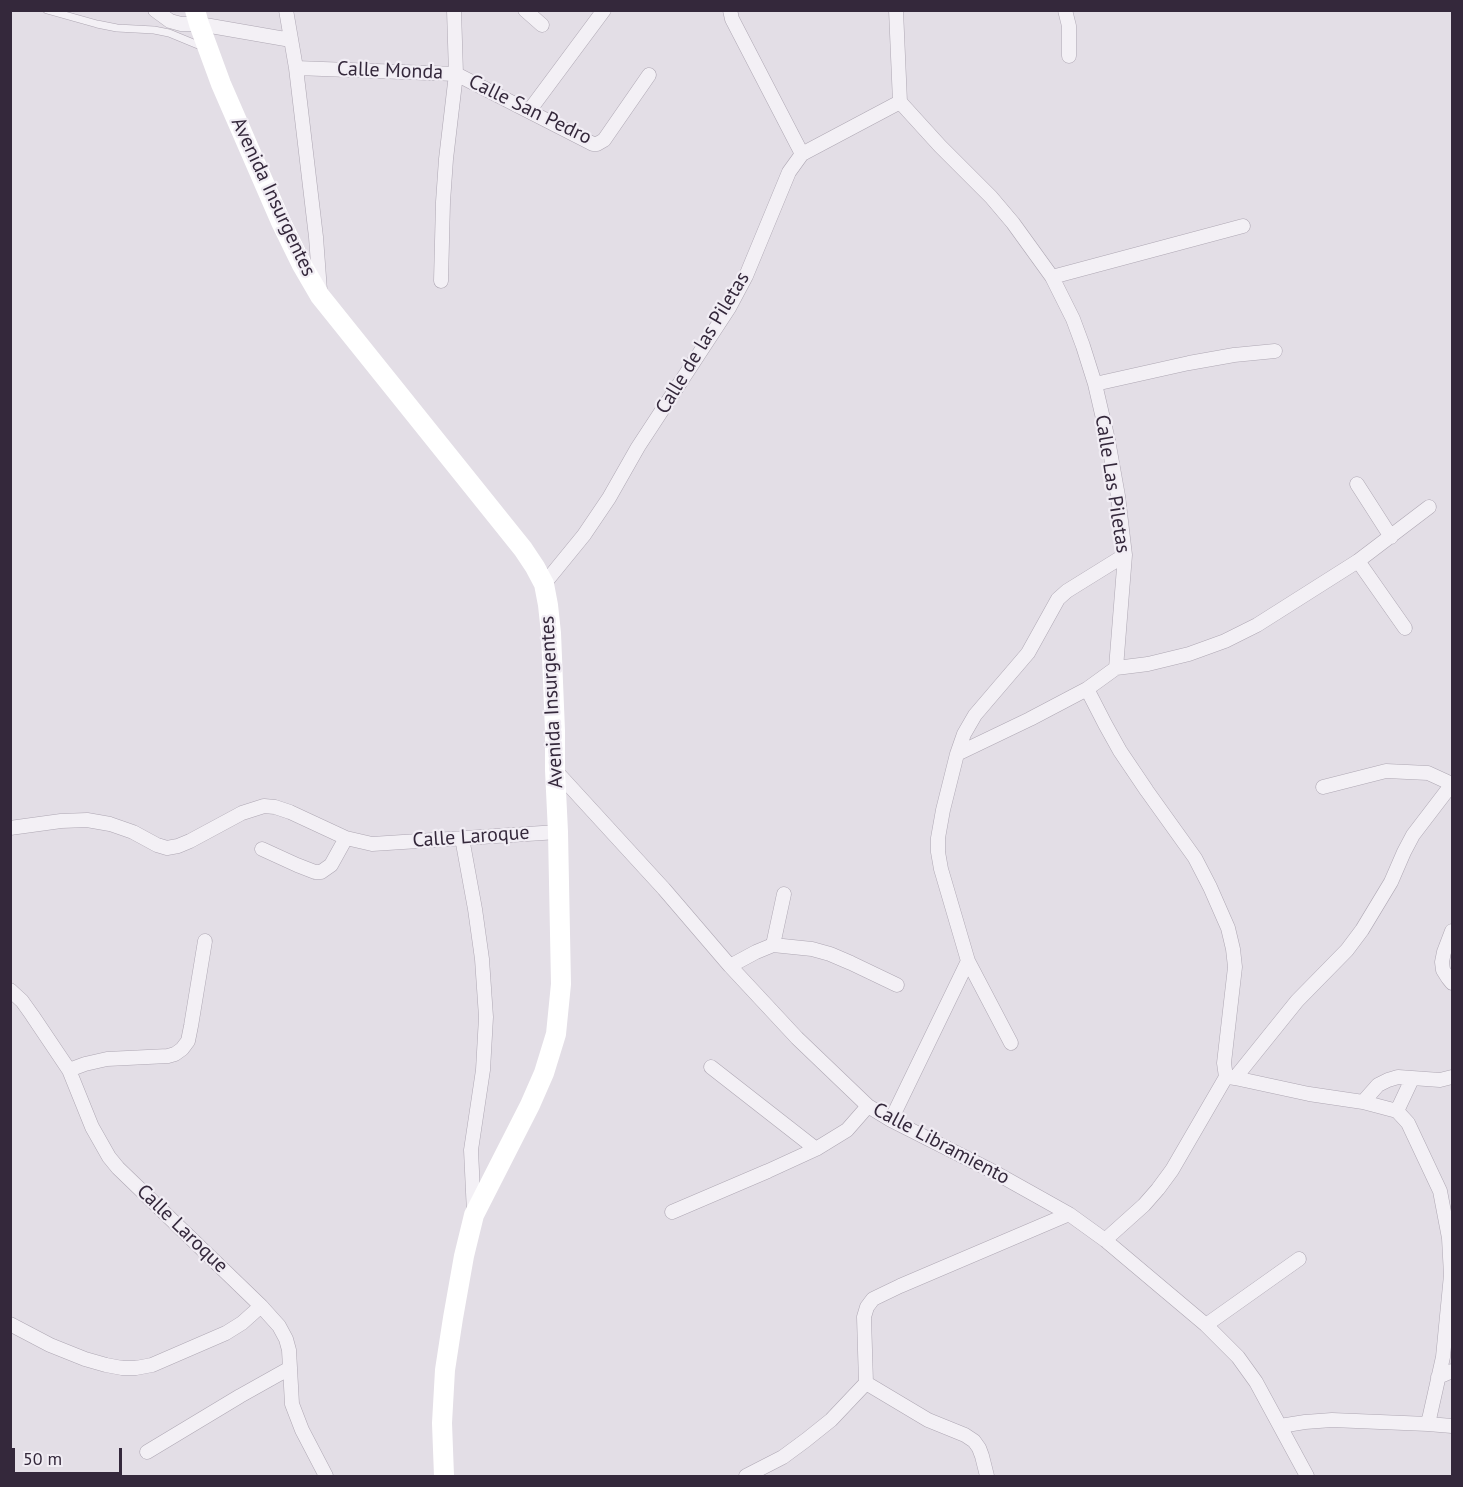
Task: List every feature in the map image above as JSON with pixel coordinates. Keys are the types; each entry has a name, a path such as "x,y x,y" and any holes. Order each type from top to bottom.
{"main road":[{"name":"Avenida Insurgentes","path":"197,17 221,84 281,222 320,296 523,549 544,584 551,633 558,832 561,984 556,1034 544,1073 530,1105 474,1215 464,1256 445,1370 442,1423 444,1476"}],"street":[{"path":"155,10 170,21 181,24 197,17 291,40"},
{"path":"286,10 296,68 316,237 320,296"},
{"name":"Calle Monda","path":"296,68 456,74 454,10"},
{"path":"525,10 542,25"},
{"path":"529,111 604,10"},
{"path":"730,10 732,19 802,154"},
{"path":"896,10 900,102"},
{"path":"1065,10 1069,26 1069,56"},
{"path":"441,281 446,159 456,74"},
{"name":"Calle San Pedro","path":"456,74 589,143 597,144 604,140 649,75"},
{"name":"Calle de las Piletas","path":"544,584 584,535 609,498 638,447 729,308 746,276 789,172 802,154 900,102"},
{"name":"Calle Las Piletas","path":"900,102 991,197 1012,223 1052,277 1076,328 1095,384 1108,440 1125,555 1116,668"},
{"path":"1052,277 1243,226"},
{"path":"1095,384 1200,361 1275,351"},
{"path":"1357,484 1391,537"},
{"path":"957,754 1088,689 1116,668 1149,664 1189,654 1225,641 1257,625 1358,561 1429,507"},
{"path":"1011,1043 968,961 941,869 938,838 943,810 957,754 964,734 975,715 1028,653 1058,599 1125,555"},
{"path":"1358,561 1405,628"},
{"path":"1088,689 1120,751 1195,858 1228,928 1234,967 1224,1069 1231,1077 1309,1094 1363,1102 1396,1111 1408,1122 1412,1130 1440,1191 1449,1238 1451,1275 1443,1357 1428,1424"},
{"name":"Calle Libramiento","path":"555,770 797,1038 868,1106 1069,1214 1105,1240 1206,1325 1238,1357 1256,1382 1307,1476"},
{"path":"1105,1240 1144,1205 1158,1189 1231,1077 1362,930 1390,882 1413,835 1452,784 1428,773 1386,771 1323,787"},
{"name":"Calle Laroque","path":"10,828 87,820 110,824 133,832 167,848 190,841 242,813 264,806 276,807 346,838 372,844 558,832"},
{"path":"262,849 297,865 321,872 331,865 346,838"},
{"path":"462,838 476,909 486,1017 483,1070 471,1150 474,1215"},
{"path":"773,945 784,894"},
{"path":"1452,931 1442,962 1443,970 1452,983"},
{"path":"69,1070 107,1059 168,1056 182,1049 188,1041 205,941"},
{"path":"730,966 773,945 812,949 830,954 897,985"},
{"path":"891,1120 968,961"},
{"name":"Calle Laroque","path":"10,990 22,1001 69,1070 92,1127 109,1157 279,1326 290,1350 292,1404 302,1430 326,1476"},
{"path":"711,1067 816,1149"},
{"path":"1363,1102 1378,1085 1398,1077 1440,1080 1452,1077"},
{"path":"1396,1111 1412,1079"},
{"path":"672,1212 816,1149 847,1130 868,1106"},
{"path":"746,1476 783,1457 806,1440 831,1420 866,1383 864,1317 873,1299 1069,1214"},
{"path":"1206,1325 1299,1259"},
{"path":"12,1327 85,1359 106,1365 136,1368 152,1365 226,1333 242,1323 261,1306"},
{"path":"147,1452 290,1368"},
{"path":"1438,1377 1452,1371"},
{"path":"866,1383 928,1420 974,1441 982,1456 987,1476"},
{"path":"1280,1426 1332,1420 1452,1426"}],"lane":[{"path":"47,10 117,28 169,33 208,50"}]}
